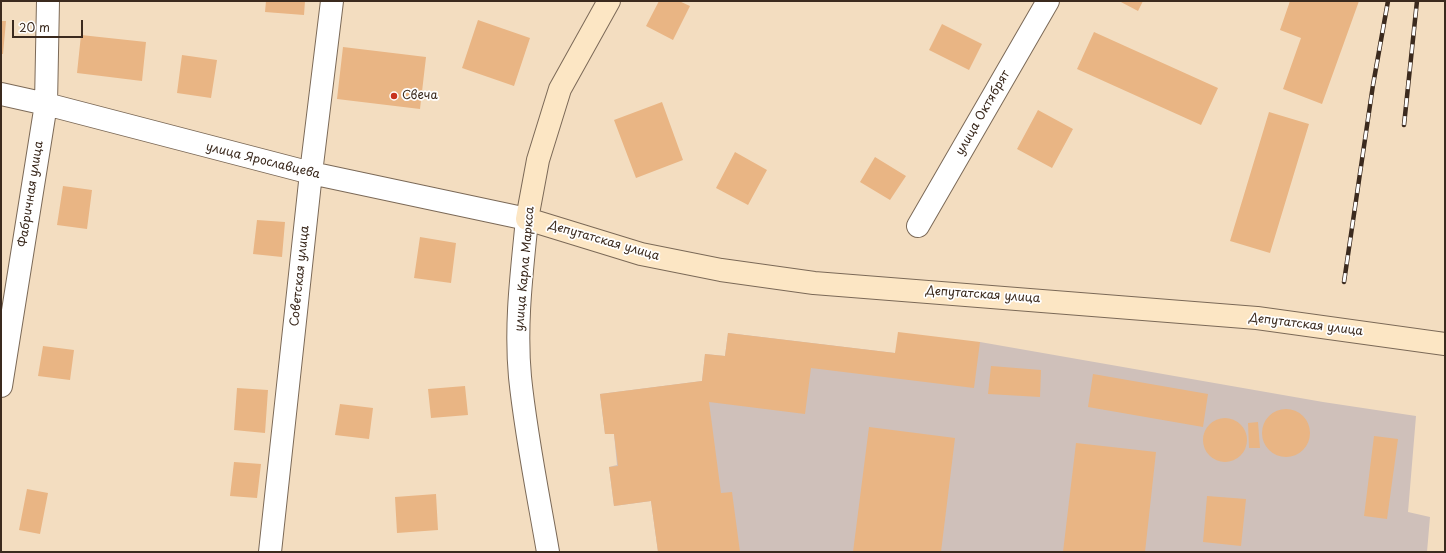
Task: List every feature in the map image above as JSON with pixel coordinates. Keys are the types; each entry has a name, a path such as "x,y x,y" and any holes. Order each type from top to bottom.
{"main road":[{"name":"улица Карла Маркса","path":"527,219 538,160 560,89 609,1"},
{"name":"Депутатская улица","path":"527,219 641,254 721,270 814,283 1127,306 1257,318 1445,344"}],"street":[{"name":"Фабричная улица","path":"1,386 46,104 48,1"},
{"name":"Советская улица","path":"270,552 311,173 332,1"},
{"name":"улица Октябрят","path":"918,226 1048,1"},
{"name":"улица Ярославцева","path":"1,94 46,104 311,173 527,219"},
{"name":"улица Карла Маркса","path":"527,219 518,316 520,376 532,461 548,552"}],"shaded area":[{"path":"728,333 895,353 980,342 1323,402 1416,416 1408,512 1430,517 1427,552 658,552 651,501 614,506 609,467 617,465 614,434 605,434 600,394 702,381 705,354 725,356"}],"building":[{"path":"266,1 305,1 304,15 265,12"},
{"path":"659,1 679,1 690,6 673,40 646,26"},
{"path":"1119,1 1143,1 1138,11"},
{"path":"1290,1 1359,1 1322,104 1283,89 1301,38 1280,30"},
{"path":"478,20 530,38 514,86 462,68"},
{"path":"1,21 6,21 3,54 1,54"},
{"path":"942,24 982,44 969,70 929,50"},
{"path":"1094,32 1218,88 1201,125 1077,69"},
{"path":"81,35 146,42 142,81 77,73"},
{"path":"343,47 426,57 420,109 337,99"},
{"path":"182,55 217,60 211,98 177,93"},
{"path":"662,102 683,160 636,178 614,120"},
{"path":"1038,110 1073,129 1052,168 1017,149"},
{"path":"1269,112 1309,124 1270,253 1230,241"},
{"path":"735,152 767,170 748,205 716,188"},
{"path":"875,157 906,176 890,200 860,182"},
{"path":"63,186 92,190 87,229 57,225"},
{"path":"257,220 285,222 282,257 253,254"},
{"path":"420,237 456,243 451,283 414,278"},
{"path":"898,332 980,342 974,388 811,368 805,414 709,402 721,493 732,492 740,552 658,552 651,501 614,506 609,467 618,466 614,434 605,434 600,394 702,381 705,354 725,356 728,333 895,353"},
{"path":"43,346 74,350 70,380 38,376"},
{"path":"991,366 1041,370 1040,397 988,394"},
{"path":"1093,374 1208,394 1203,427 1088,407"},
{"path":"465,386 468,415 431,418 428,389"},
{"path":"237,388 268,390 265,433 234,430"},
{"path":"340,404 373,408 369,439 335,435"},
{"path":"1286,409 1295,411 1303,416 1308,424 1310,433 1308,442 1303,450 1295,455 1286,457 1277,455 1269,450 1264,442 1262,433 1264,424 1269,416 1277,411"},
{"path":"1225,418 1237,422 1243,428 1247,440 1243,452 1237,458 1225,462 1213,458 1207,452 1203,440 1207,428 1213,422"},
{"path":"1258,422 1260,448 1249,448 1248,423"},
{"path":"869,427 955,438 941,552 853,552"},
{"path":"1374,436 1398,439 1387,519 1364,516"},
{"path":"1076,443 1156,452 1145,552 1063,552"},
{"path":"234,462 261,464 257,498 230,496"},
{"path":"27,489 48,493 40,534 19,530"},
{"path":"436,494 438,530 397,533 395,497"},
{"path":"1207,496 1246,499 1241,546 1203,542"}],"railway":[{"path":"1344,282 1373,85 1388,1"},
{"path":"1404,125 1417,1"}],"place":[{"name":"Свеча","path":"394,96"}]}
